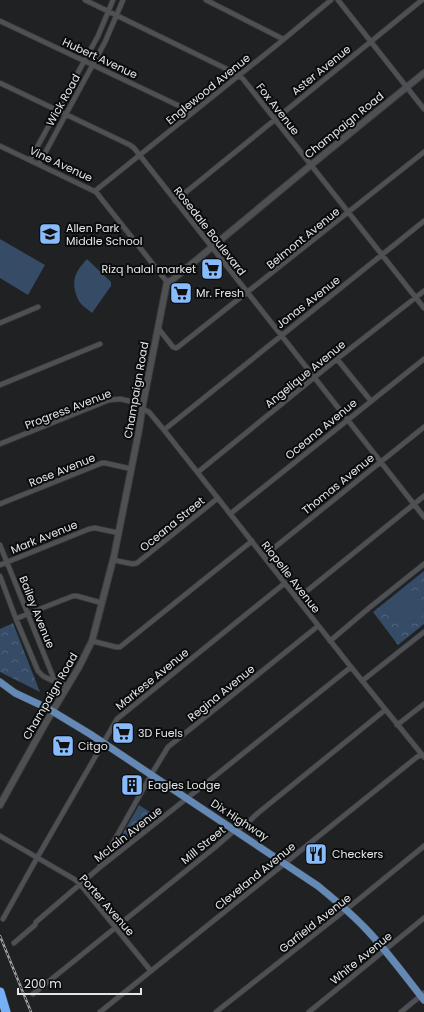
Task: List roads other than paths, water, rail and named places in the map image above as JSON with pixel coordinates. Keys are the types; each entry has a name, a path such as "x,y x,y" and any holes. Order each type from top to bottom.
{"highway":[{"path":"0,992 6,1012"}],"main road":[{"name":"Dix Highway","path":"0,682 15,693 53,711 103,743 318,886 367,929 423,996"},
{"name":"Dix Highway","path":"0,690 15,693"}],"street":[{"name":"Fox Avenue","path":"85,0 239,75 424,308"},
{"name":"Wick Road","path":"30,160 98,36 113,0"},
{"name":"Wick Road","path":"38,164 105,42 123,0"},
{"path":"206,0 284,39"},
{"name":"Englewood Avenue","path":"95,191 331,0"},
{"path":"338,0 424,109"},
{"name":"Aster Avenue","path":"175,201 422,0"},
{"name":"Hubert Avenue","path":"0,21 192,112"},
{"name":"Champaign Road","path":"0,804 45,724 68,688 92,641 119,533 167,282 212,247 424,73"},
{"name":"Rosedale Boulevard","path":"0,84 130,145 140,155 424,517"},
{"name":"Vine Avenue","path":"0,146 95,191 167,282"},
{"name":"Belmont Avenue","path":"158,328 173,346 178,348 424,152"},
{"name":"Jonas Avenue","path":"164,430 424,221"},
{"name":"Angelique Avenue","path":"198,472 314,377 424,291"},
{"path":"0,323 38,308"},
{"path":"0,385 100,344"},
{"path":"337,359 371,401"},
{"name":"Oceana Avenue","path":"230,514 424,359"},
{"name":"Progress Avenue","path":"0,444 109,400 120,399 143,407"},
{"name":"Riopelle Avenue","path":"143,407 149,412 198,472 318,626 423,756"},
{"name":"Thomas Avenue","path":"264,556 424,427"},
{"name":"Rose Avenue","path":"0,504 102,463 132,469"},
{"path":"298,599 424,496"},
{"name":"Oceana Street","path":"113,560 133,564 137,563 218,498"},
{"name":"Mark Avenue","path":"0,565 90,529 95,528 119,533"},
{"path":"92,641 120,647 252,541"},
{"name":"Bailey Avenue","path":"0,545 54,679 68,688"},
{"path":"330,641 424,564"},
{"name":"Bailey Avenue","path":"0,576 38,671 50,680 68,688"},
{"name":"Markese Avenue","path":"3,919 117,719 285,583"},
{"path":"16,619 73,596 102,603"},
{"name":"Regina Avenue","path":"99,868 168,747 318,626"},
{"path":"362,681 424,632"},
{"name":"McLain Avenue","path":"14,944 56,904 99,868 351,667"},
{"path":"397,725 424,704"},
{"name":"Mill Street","path":"32,994 235,830 245,825 385,710"},
{"name":"Cleveland Avenue","path":"100,1012 417,757 423,756"},
{"name":"Porter Avenue","path":"0,836 74,879 80,884 151,971"},
{"name":"Garfield Avenue","path":"216,1012 424,846"},
{"name":"White Avenue","path":"309,1012 424,918"},
{"path":"401,1012 423,996"}],"railway":[{"path":"0,936 31,1012"}],"place":[{"name":"Allen Park Middle School","path":"50,234"},
{"name":"Rizq halal market","path":"212,269"},
{"name":"Mr. Fresh","path":"181,293"},
{"name":"3D Fuels","path":"123,733"},
{"name":"Citgo","path":"63,746"},
{"name":"Eagles Lodge","path":"132,785"},
{"name":"Checkers","path":"316,854"}]}
